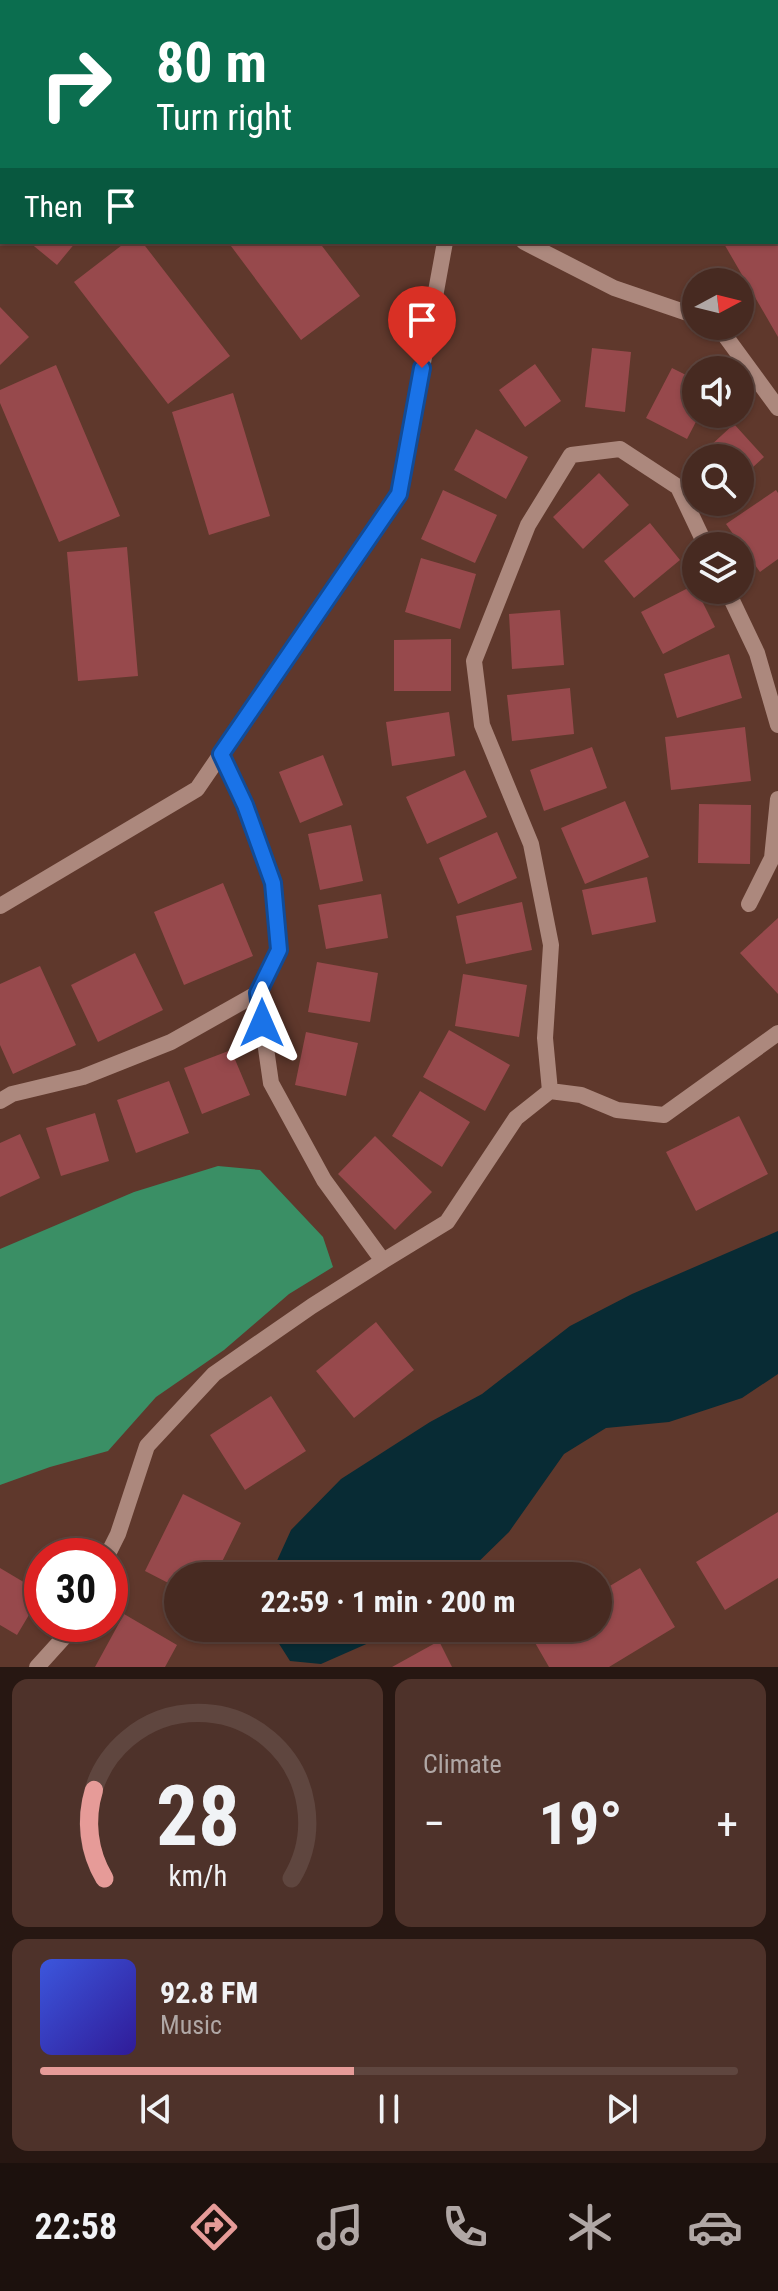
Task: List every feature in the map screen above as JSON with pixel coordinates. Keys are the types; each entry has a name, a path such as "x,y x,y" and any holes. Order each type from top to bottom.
{"street":[{"path":"0,906 197,789 399,494 445,244"},
{"path":"528,244 614,288 682,311"},
{"path":"728,340 778,408"},
{"path":"550,1091 545,1038 551,945 531,844 482,725 474,661 528,525 571,455 620,449 678,487 699,532"},
{"path":"734,604 757,653 778,725"},
{"path":"221,754 245,805 273,883 279,950 258,993 271,1083 324,1180 383,1261"},
{"path":"749,904 772,858 778,799"},
{"path":"0,1101 12,1094 83,1077 171,1042 258,993"},
{"path":"116,1538 147,1446 214,1374 312,1306 447,1222 516,1118 550,1091 581,1095 617,1110 664,1115 778,1033"},
{"path":"37,1667 60,1642"}],"green space":[{"path":"218,1166 260,1170 323,1237 333,1267 289,1294 224,1350 156,1397 108,1451 0,1485 0,1249 134,1192"}],"water":[{"path":"778,1231 778,1374 742,1398 669,1422 606,1428 564,1454 509,1532 478,1562 276,1562 291,1530 341,1479 430,1422 482,1394 570,1326 632,1294"},
{"path":"278,1642 371,1642 321,1664 290,1661"}],"building":[{"path":"31,244 74,244 57,265"},
{"path":"123,244 144,244 230,356 168,404 74,282"},
{"path":"229,244 321,244 360,296 301,340"},
{"path":"724,244 778,244 778,337 754,296 754,268 738,268"},
{"path":"0,307 29,337 0,365"},
{"path":"592,348 631,352 625,412 585,407"},
{"path":"535,364 561,401 525,427 499,390"},
{"path":"56,365 120,516 59,542 0,403 0,390"},
{"path":"672,368 682,373 682,428 693,428 687,439 646,418"},
{"path":"233,393 270,516 209,535 172,412"},
{"path":"730,428 738,428 752,444 712,444"},
{"path":"476,429 528,457 506,499 454,470"},
{"path":"754,446 764,457 754,466"},
{"path":"599,473 629,505 583,549 553,517"},
{"path":"443,490 497,515 475,563 421,539"},
{"path":"776,490 778,493 778,559 760,572 754,564 754,532 732,532 726,524 738,516 754,516 754,505"},
{"path":"650,523 680,560 634,598 604,561"},
{"path":"127,547 138,676 78,681 67,552"},
{"path":"421,558 476,574 460,629 405,612"},
{"path":"682,591 682,604 704,604 715,627 663,654 641,612"},
{"path":"560,610 564,665 512,669 509,614"},
{"path":"451,639 451,691 394,691 394,640"},
{"path":"729,654 742,698 677,718 664,674"},
{"path":"570,688 574,734 512,741 507,695"},
{"path":"449,712 455,756 392,766 386,722"},
{"path":"745,727 751,781 671,790 665,737"},
{"path":"592,747 607,788 544,811 530,770"},
{"path":"323,755 343,805 300,823 279,772"},
{"path":"465,770 487,817 427,844 406,797"},
{"path":"625,801 649,857 585,884 561,828"},
{"path":"699,804 751,805 750,864 698,863"},
{"path":"351,825 363,881 320,890 308,834"},
{"path":"497,832 517,878 458,904 439,858"},
{"path":"647,877 656,922 592,935 582,890"},
{"path":"223,883 253,956 184,985 154,912"},
{"path":"381,894 388,938 326,949 318,905"},
{"path":"522,902 532,950 466,964 456,916"},
{"path":"778,918 778,994 740,953"},
{"path":"135,953 163,1010 98,1042 71,985"},
{"path":"317,962 378,973 370,1022 308,1012"},
{"path":"40,966 76,1045 13,1074 0,1045 0,984"},
{"path":"463,974 527,985 519,1037 455,1026"},
{"path":"449,1030 510,1065 485,1111 423,1077"},
{"path":"306,1032 358,1043 346,1096 295,1085"},
{"path":"231,1050 250,1095 202,1114 184,1068"},
{"path":"169,1081 189,1133 136,1153 117,1100"},
{"path":"420,1091 470,1122 442,1167 392,1136"},
{"path":"95,1113 109,1161 61,1176 46,1128"},
{"path":"739,1116 768,1174 696,1211 666,1152"},
{"path":"20,1134 40,1178 0,1197 0,1143"},
{"path":"375,1136 432,1192 395,1230 338,1174"},
{"path":"376,1322 414,1370 354,1418 316,1371"},
{"path":"271,1396 306,1451 245,1490 210,1435"},
{"path":"183,1494 241,1523 222,1562 164,1562 164,1581 145,1571"},
{"path":"778,1512 778,1578 725,1610 696,1562"},
{"path":"0,1568 24,1582 24,1623 17,1635 0,1625"},
{"path":"640,1568 675,1627 609,1667 549,1667 535,1642 612,1642 612,1585"},
{"path":"128,1616 164,1637 164,1642 177,1645 165,1667 95,1667 109,1642 128,1642"},
{"path":"440,1642 452,1667 392,1667"}],"route":[{"path":"262,1023 258,993 279,950 273,883 245,805 221,754 399,494 422,368"}]}
